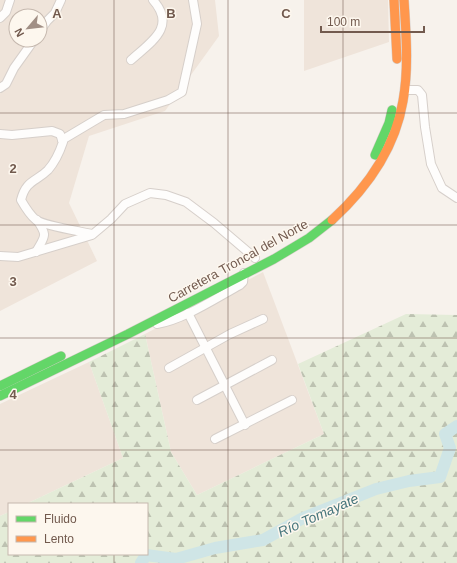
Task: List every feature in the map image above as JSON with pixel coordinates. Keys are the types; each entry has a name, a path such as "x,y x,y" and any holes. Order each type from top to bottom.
{"main road":[{"name":"Carretera Troncal del Norte","path":"0,396 149,324 289,250 319,231 357,195 371,177 388,147 399,120 405,90 397,42 394,0"},
{"name":"Carretera Troncal del Norte","path":"274,248 300,234 323,217 349,192 376,153 389,123 402,72 406,38 404,0"},
{"name":"Carretera Troncal del Norte","path":"0,386 148,314 258,257"}],"street":[{"path":"0,18 6,12 10,0"},
{"path":"48,20 55,13 61,0"},
{"path":"131,60 155,38 162,28 164,21 161,11 152,0"},
{"path":"62,140 104,115 124,114 168,100 182,92 197,24 193,0"},
{"path":"0,88 6,84 14,68 28,48"},
{"path":"405,90 418,90 422,95 425,127 432,164 442,188 457,198"},
{"path":"0,134 12,135 52,131 60,134 63,142 60,151 48,170 24,189 21,200 27,210 44,230 44,237 36,252"},
{"path":"0,256 18,257 92,235 111,219 125,204 150,194 166,195 186,202 258,257"},
{"path":"37,220 54,226 92,235"},
{"path":"149,324 164,323 188,313 240,285 243,282 244,273"},
{"path":"188,313 245,425"},
{"path":"169,368 230,334 263,319"},
{"path":"197,400 226,386 272,360"},
{"path":"215,439 292,400"}],"shaded area":[{"path":"0,0 215,0 219,36 165,111 89,136 69,203 97,261 0,311"},
{"path":"304,0 388,0 389,42 304,71"},
{"path":"263,272 324,434 197,495 171,452 145,334"},
{"path":"89,362 123,458 28,503 8,503 8,512 0,516 0,404"}],"green space":[{"path":"406,314 457,315 457,563 0,563 0,516 8,512 8,555 148,555 148,503 28,503 123,458 89,362 145,334 171,452 197,495 324,434 298,364"}],"waterway":[{"name":"Río Tomayate","path":"141,563 146,555 176,559 215,548 263,540 303,518 376,489 409,481 440,477 450,448 445,434 457,426"}],"traffic: fast":[{"path":"375,155 389,123 392,110"},
{"path":"0,396 128,334 274,259 309,238 332,220"},
{"path":"0,386 61,356"}],"traffic: slow":[{"path":"394,0 397,59"},
{"path":"332,220 357,195 378,166 399,119 406,76 404,0"}]}
